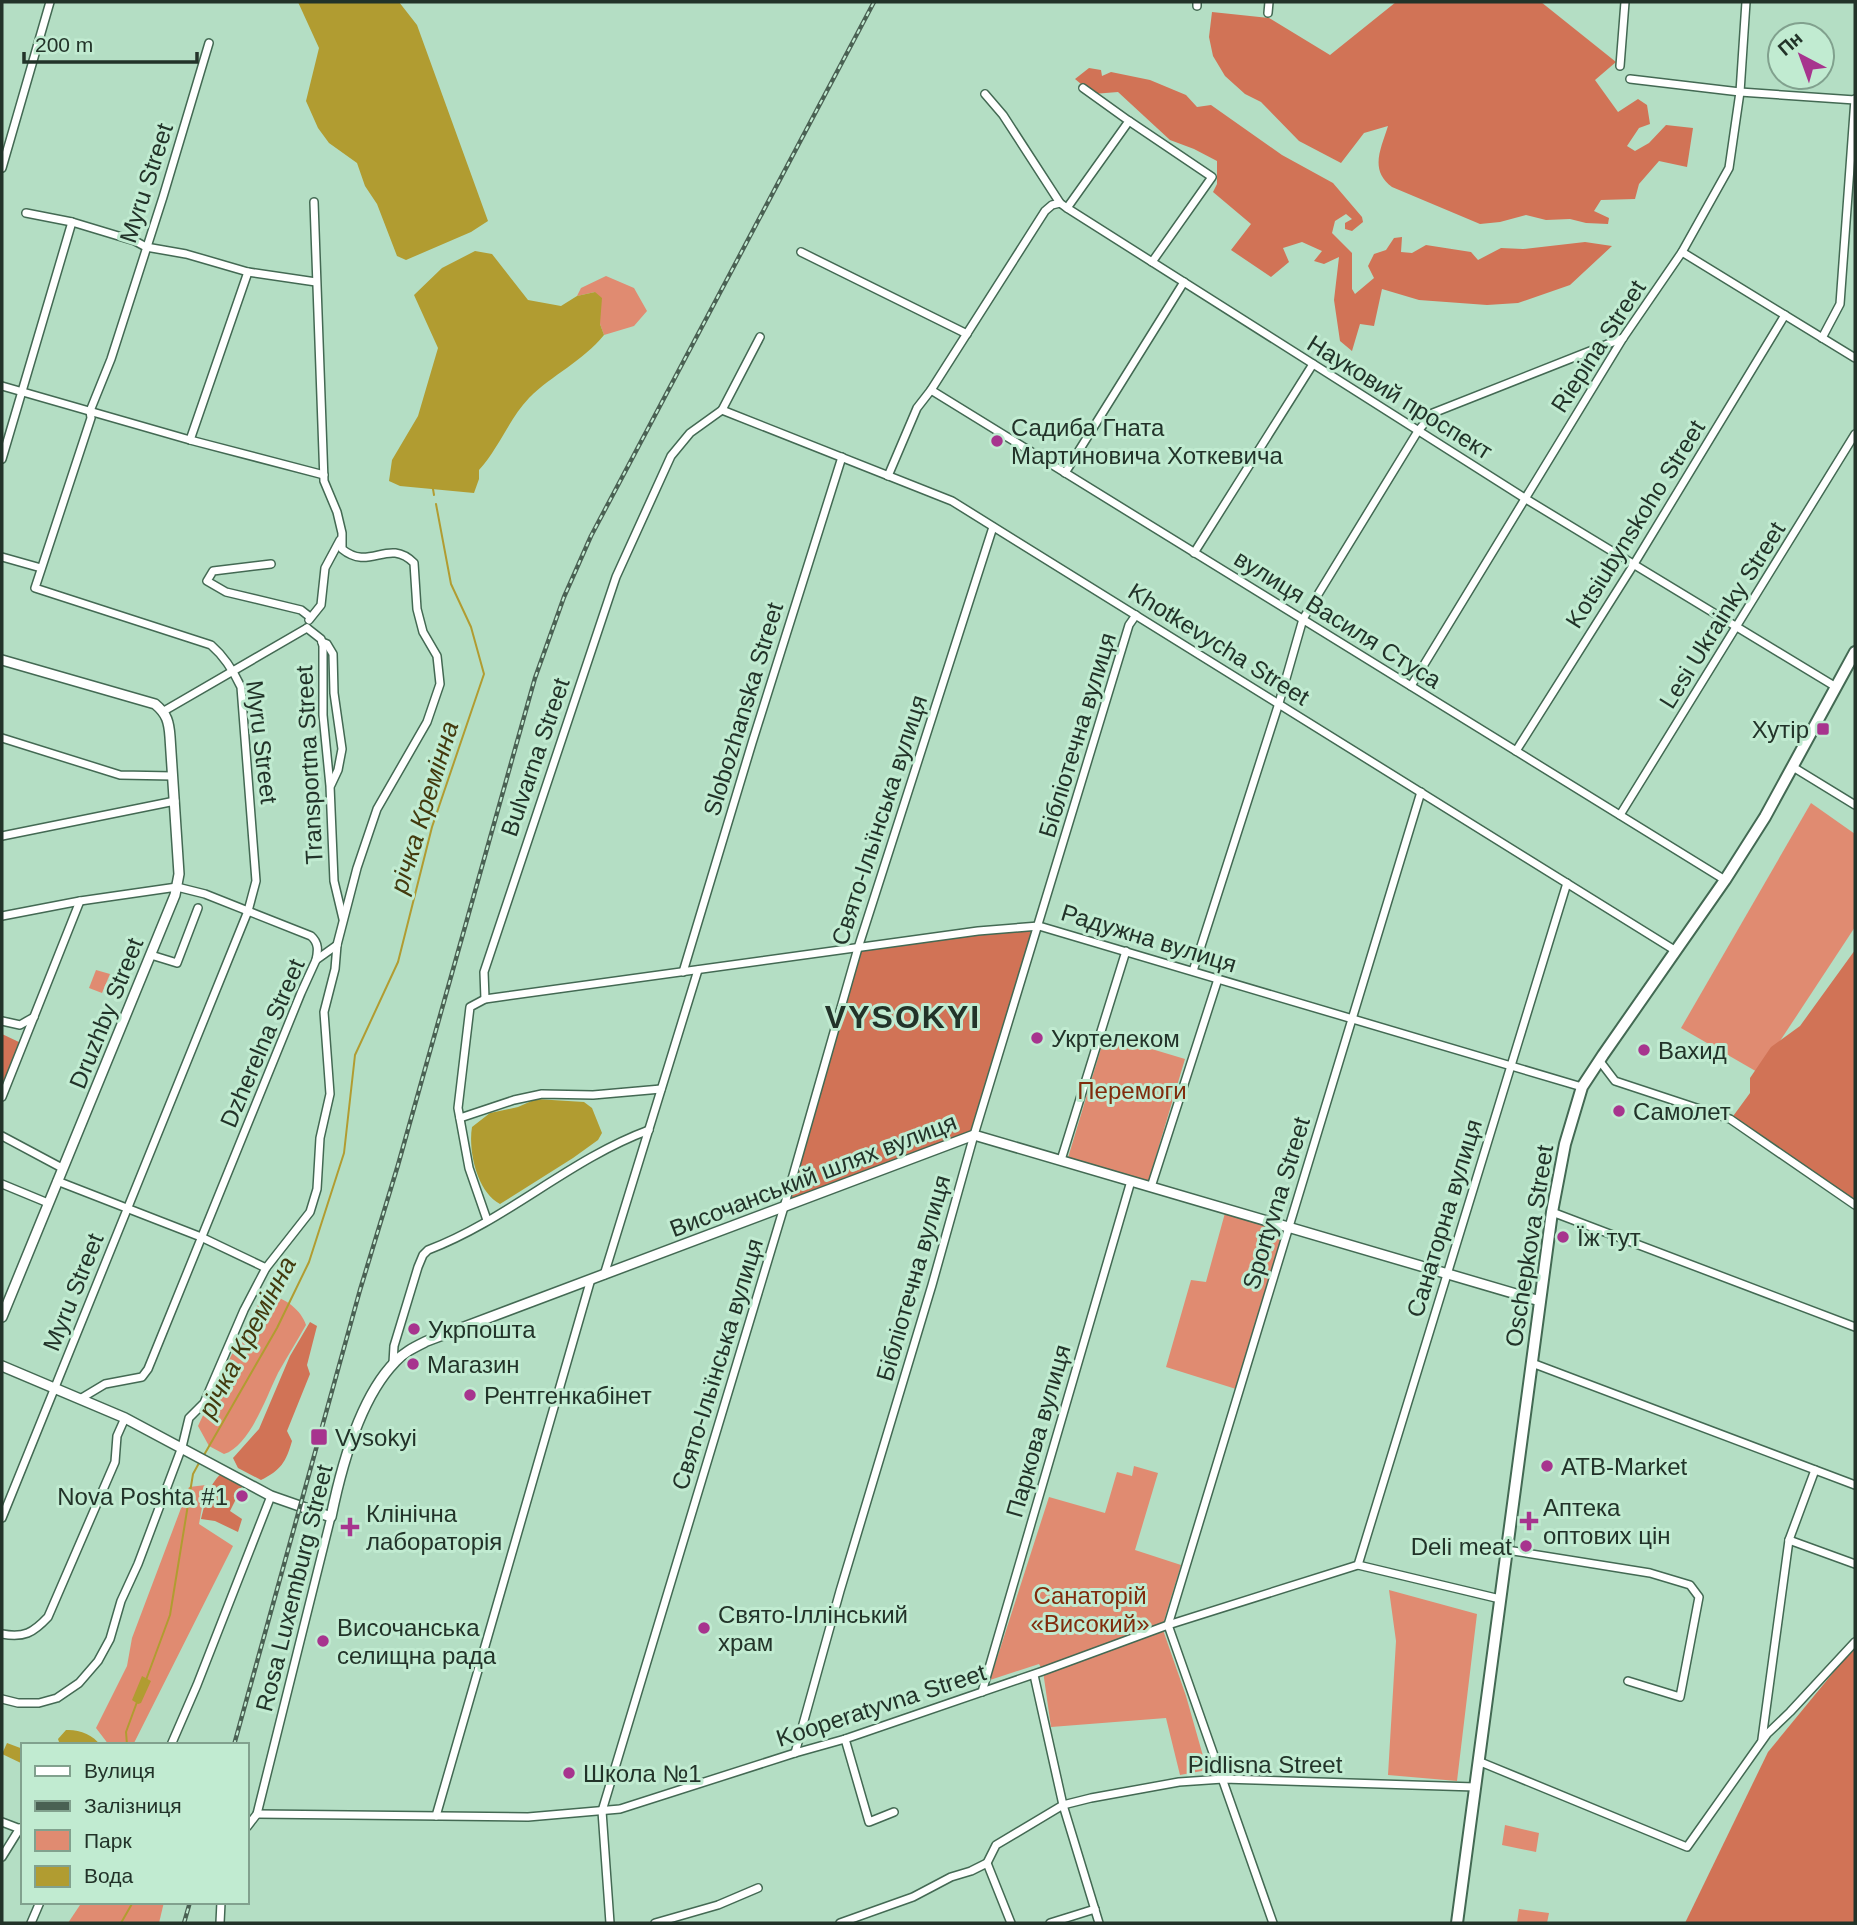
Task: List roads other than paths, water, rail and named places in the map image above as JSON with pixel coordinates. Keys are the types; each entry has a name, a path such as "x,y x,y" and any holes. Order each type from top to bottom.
{"highway":[{"name":"Oschepkova Street","path":"1457,1923 1552,1212 1565,1144 1583,1087 1765,817 1855,652"}],"street":[{"path":"2,168 50,2"},
{"path":"1268,13 1269,2"},
{"path":"1620,66 1625,2"},
{"name":"Riepina Street","path":"1411,686 1623,338 1682,252 1729,168 1740,92 1746,2"},
{"name":"Myru Street","path":"2,1518 248,911 256,881 241,687 222,654 211,645 36,588 91,418 90,411 111,359 163,197 209,43"},
{"path":"1630,79 1740,92 1855,99 1840,304 1822,338"},
{"path":"1083,88 1212,177 1152,262"},
{"name":"Науковий проспект","path":"985,94 1003,115 1060,203 1067,208 1525,499 1836,687"},
{"path":"1067,208 1129,121"},
{"path":"2,660 155,704 164,711 306,628 310,617 321,605 325,568 342,533 337,512 325,488 314,202"},
{"path":"888,476 917,408 1045,211 1060,203"},
{"path":"26,213 72,222 135,241 145,247 186,254 248,272 316,282"},
{"path":"2,459 72,222"},
{"path":"801,252 967,334"},
{"path":"1682,252 1855,358"},
{"path":"190,440 248,272"},
{"path":"1065,473 1184,282"},
{"name":"Kotsiubynskoho Street","path":"1516,751 1634,565 1785,315"},
{"name":"Bulvarna Street","path":"485,999 484,972 616,577 671,456 690,433 722,410 760,337"},
{"path":"1193,971 1303,620 1418,431 1433,413 1623,338"},
{"path":"1194,552 1313,364"},
{"path":"2,386 324,475"},
{"name":"вулиця Василя Стуса","path":"931,390 1725,880"},
{"name":"Khotkevycha Street","path":"722,410 951,501 1676,951"},
{"name":"Lesi Ukrainky Street","path":"1620,815 1855,434"},
{"name":"Slobozhanska Street","path":"683,972 842,457"},
{"name":"Свято-Ільїнська вулиця","path":"602,1811 784,1207 858,948 993,527"},
{"name":"Dzherelna Street","path":"80,1399 105,1384 142,1377 148,1369 300,993 316,960 337,945 357,868 377,809 426,722 440,684 437,656 424,632 417,609 414,563 396,552 352,558 342,549 341,539"},
{"path":"2,557 41,568"},
{"path":"271,564 213,571 206,581 226,592 300,610 310,617"},
{"name":"Бібліотечна вулиця","path":"795,1753 974,1135 1040,926 1129,625 1136,615"},
{"name":"Transportna Street","path":"306,628 322,642 323,715 330,786 334,881 344,922"},
{"path":"322,642 327,644 333,654 334,693 342,749 338,770 330,786"},
{"name":"Druzhby Street","path":"2,1317 177,887 179,874 175,801 169,722 164,711"},
{"path":"2,737 120,775 173,776"},
{"path":"1793,767 1855,805"},
{"name":"Sportyvna Street","path":"1168,1625 1421,792"},
{"path":"2,836 175,801"},
{"name":"Санаторна вулиця","path":"1358,1565 1567,883"},
{"path":"2,916 177,887 205,894 315,939 318,949 316,960"},
{"path":"2,1097 80,901"},
{"path":"150,955 177,963 198,908"},
{"name":"Радужна вулиця","path":"485,999 978,931 1040,926 1583,1087"},
{"path":"2,1699 18,1703 39,1703 57,1698 79,1684 98,1661 110,1639 121,1601 138,1564 182,1447 189,1418 204,1403 244,1310 266,1268 310,1212 317,1189 320,1138 330,1094 324,1012 335,969 337,945"},
{"path":"1061,1160 1126,951"},
{"path":"604,1275 698,970"},
{"path":"1151,1187 1217,979"},
{"path":"485,999 470,1007 458,1108 470,1168 487,1220"},
{"path":"2,1021 20,1025 34,1017"},
{"path":"1599,1060 1615,1081 1731,1119 1855,1205"},
{"path":"460,1118 514,1100 542,1094 593,1095 661,1089"},
{"path":"393,1363 394,1346 418,1267 428,1250 475,1229 603,1150 649,1130"},
{"name":"Височанський шлях вулиця","path":"393,1363 427,1341 974,1135 1540,1301"},
{"path":"2,1136 62,1168"},
{"path":"57,1181 201,1237 266,1268"},
{"name":"Паркова вулиця","path":"982,1692 1132,1181"},
{"path":"2,1184 48,1203"},
{"path":"1552,1212 1855,1327"},
{"path":"436,1816 592,1279"},
{"name":"Rosa Luxemburg Street","path":"248,1826 257,1814 337,1489 353,1438 371,1395 393,1363"},
{"path":"1532,1363 1855,1485"},
{"path":"2,1366 125,1418 271,1496 331,1517"},
{"path":"2,1634 21,1636 36,1631 48,1617 115,1462 117,1436 125,1418"},
{"path":"1762,1741 1789,1540 1815,1470"},
{"path":"172,1743 271,1496"},
{"path":"1789,1540 1855,1564"},
{"path":"1507,1550 1650,1573 1690,1586 1699,1597 1680,1697 1628,1681"},
{"path":"1358,1565 1500,1599"},
{"name":"Kooperatyvna Street","path":"257,1814 528,1817 620,1809 845,1739 1034,1675 1168,1625 1358,1565"},
{"path":"1168,1625 1273,1923"},
{"path":"1478,1760 1686,1847 1762,1741 1855,1642"},
{"path":"1034,1675 1063,1805 1099,1923"},
{"path":"845,1739 869,1822 894,1812"},
{"name":"Pidlisna Street","path":"840,1923 913,1897 951,1877 987,1863 996,1845 1063,1805 1179,1782 1223,1779 1475,1787"},
{"path":"602,1811 610,1923"},
{"path":"2,1822 21,1829"},
{"path":"2,1857 21,1830"},
{"path":"987,1863 1011,1923"},
{"path":"655,1923 718,1905 758,1888"},
{"path":"31,1923 39,1904"},
{"path":"220,1923 221,1904"},
{"path":"1050,1923 1095,1909"}],"water":[{"path":"298,2 399,2 417,25 488,221 471,232 406,260 397,256 377,204 365,186 357,163 329,143 318,128 306,101 319,48"},
{"path":"475,251 492,254 528,300 561,306 577,296 595,292 602,298 600,324 604,335 587,353 538,390 522,406 479,470 474,493 400,486 389,481 392,460 418,416 438,348 414,295 442,268"},
{"path":"536,1099 584,1102 592,1108 602,1133 598,1140 573,1158 500,1204 485,1190 476,1170 471,1147 472,1127 490,1113 518,1107"},
{"path":"142,1676 151,1681 141,1703 138,1704 132,1700"},
{"path":"66,1730 85,1733 98,1743 59,1743 58,1739"},
{"path":"7,1743 21,1748 21,1763 2,1754"}],"waterway":[{"name":"річка Кремінна","path":"433,489 434,495"},
{"name":"річка Кремінна","path":"204,1455 277,1328 309,1262 344,1153 355,1055 398,962 432,827 484,674 471,627 451,584 436,504"},
{"name":"річка Кремінна","path":"146,1680 170,1615 193,1474 199,1463"},
{"name":"річка Кремінна","path":"127,1743 126,1732 137,1702"},
{"name":"річка Кремінна","path":"121,1923 132,1904"}],"railway":[{"path":"235,1743 360,1290 398,1165 535,678 564,597 591,536 874,2"},
{"path":"184,1923 189,1904"}],"place":[{"name":"Садиба Гната Мартиновича Хоткевича","path":"997,441"},
{"name":"Хутір","path":"1823,729"},
{"name":"Укртелеком","path":"1037,1038"},
{"name":"Вахид","path":"1644,1050"},
{"name":"Самолет","path":"1619,1111"},
{"name":"Їж тут","path":"1563,1237"},
{"name":"Укрпошта","path":"414,1329"},
{"name":"Магазин","path":"413,1364"},
{"name":"Рентгенкабінет","path":"470,1395"},
{"name":"Vysokyi","path":"319,1437"},
{"name":"ATB-Market","path":"1547,1466"},
{"name":"Nova Poshta #1","path":"242,1496"},
{"name":"Аптека оптових цін","path":"1529,1521"},
{"name":"Клінічна лабораторія","path":"350,1527"},
{"name":"Deli meat","path":"1526,1546"},
{"name":"Свято-Іллінський храм","path":"704,1628"},
{"name":"Височанська селищна рада","path":"323,1641"},
{"name":"Школа №1","path":"569,1773"}],"district":[{"name":"VYSOKYI","path":"903,1017"}],"park label":[{"name":"Перемоги","path":"1132,1090"},
{"name":"Санаторій «Високий»","path":"1090,1609"}]}
